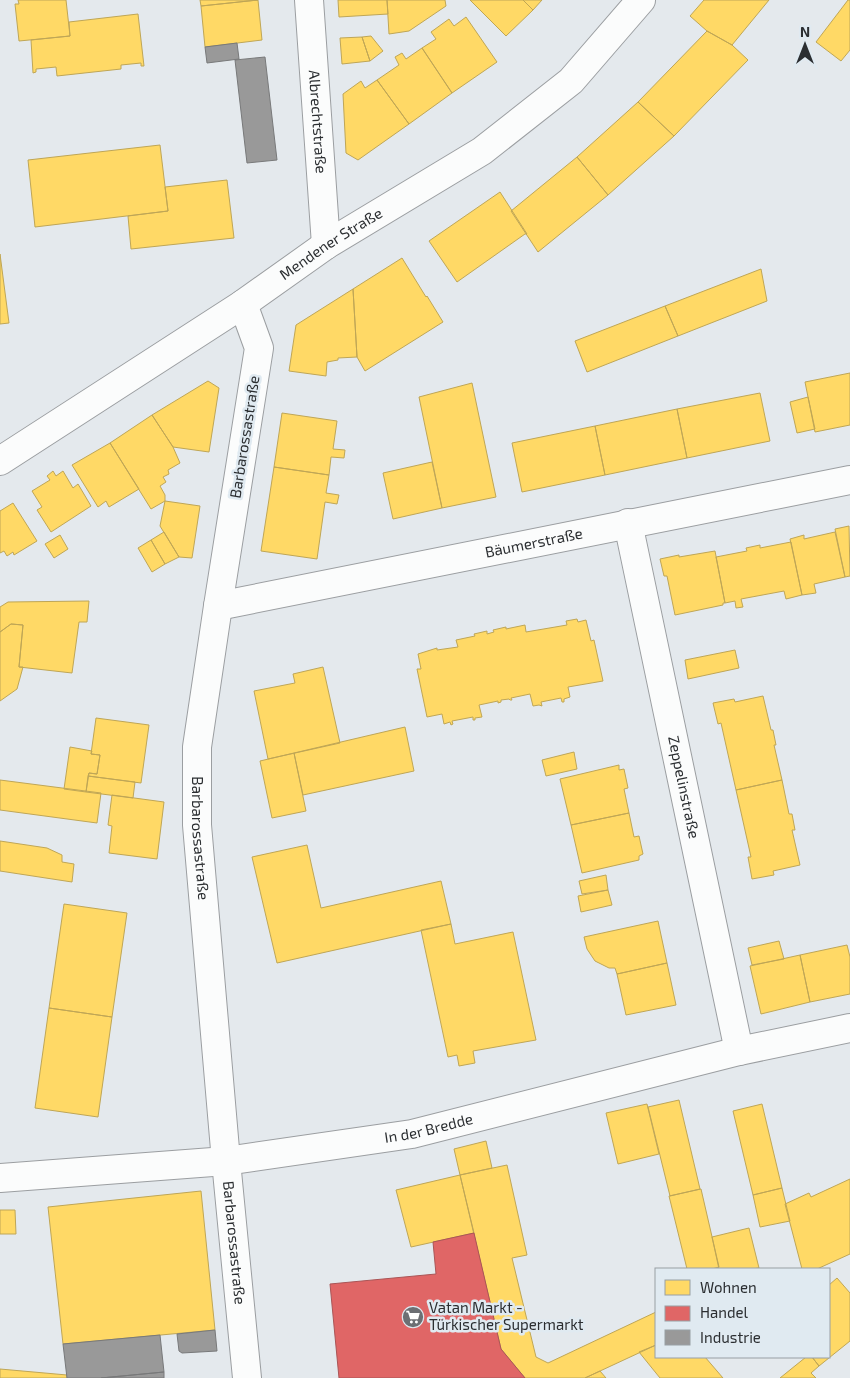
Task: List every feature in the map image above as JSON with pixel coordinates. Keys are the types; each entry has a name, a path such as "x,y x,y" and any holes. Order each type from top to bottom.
{"street":[{"name":"Albrechtstraße","path":"309,0 326,245"},
{"name":"Mendener Straße","path":"0,461 243,304 326,245 482,151 571,81 641,0"},
{"name":"Barbarossastraße","path":"243,304 259,348 197,747 197,825 226,1161 248,1378"},
{"name":"Bäumerstraße","path":"218,606 850,480"},
{"name":"Zeppelinstraße","path":"628,523 739,1051"},
{"name":"In der Bredde","path":"0,1178 226,1161 412,1134 739,1051 850,1028"}],"building: Wohnen":[{"path":"18,0 66,0 70,36 19,41 15,4 19,4"},
{"path":"200,0 258,0 201,6"},
{"path":"258,0 262,40 205,47 201,6"},
{"path":"338,0 387,0 388,14 339,17"},
{"path":"387,0 445,0 446,6 409,31 389,34"},
{"path":"470,0 523,0 533,10 506,36"},
{"path":"523,0 542,0 533,10"},
{"path":"704,0 769,0 732,45 707,31 690,16"},
{"path":"848,0 850,0 850,50 841,61 816,42"},
{"path":"138,14 144,66 141,66 141,63 121,65 121,69 57,76 56,67 36,69 36,72 33,73 31,40 70,36 69,22"},
{"path":"466,17 497,62 452,93 422,48 436,39 431,32 449,19 454,26"},
{"path":"707,31 732,45 748,60 674,136 638,102"},
{"path":"371,36 383,51 370,61 362,37"},
{"path":"362,37 370,61 342,64 340,38"},
{"path":"422,48 452,93 409,124 377,80 399,65 395,57 402,53 406,59"},
{"path":"377,80 409,124 358,160 346,153 343,94 361,81 365,88"},
{"path":"638,102 674,136 608,195 577,157"},
{"path":"160,145 168,211 35,227 28,160"},
{"path":"577,157 608,195 538,252 511,211"},
{"path":"227,180 234,238 131,249 128,216 168,211 165,187"},
{"path":"500,192 527,234 457,282 429,241"},
{"path":"0,254 9,323 0,324"},
{"path":"402,258 443,322 365,371 357,357 353,289"},
{"path":"761,269 767,301 678,336 665,306"},
{"path":"353,289 357,357 338,358 338,360 327,362 326,376 289,371 296,325"},
{"path":"665,306 678,336 587,372 575,341"},
{"path":"850,373 850,425 815,432 805,382"},
{"path":"208,381 219,388 209,452 173,447 152,415"},
{"path":"472,383 496,497 442,508 419,397"},
{"path":"760,393 770,441 687,458 677,409"},
{"path":"808,397 815,429 797,433 790,402"},
{"path":"677,409 687,458 605,475 595,426"},
{"path":"282,413 337,421 333,449 345,450 344,458 331,457 329,475 274,467"},
{"path":"152,415 173,447 180,463 168,470 169,474 163,477 166,482 160,486 165,495 165,501 151,509 110,443"},
{"path":"595,426 605,475 522,492 512,443"},
{"path":"110,443 139,489 109,507 106,501 98,507 72,465"},
{"path":"432,462 442,508 393,519 383,473"},
{"path":"274,467 329,475 326,493 339,495 337,504 325,502 317,559 261,551"},
{"path":"53,471 56,476 63,471 73,488 78,484 91,506 51,532 37,510 42,507 32,491 50,480 47,476"},
{"path":"165,501 200,506 192,558 179,557 160,526"},
{"path":"13,503 37,541 14,555 13,552 7,556 4,551 0,553 0,511"},
{"path":"849,526 850,576 845,577 835,529"},
{"path":"164,532 179,557 165,564 151,540"},
{"path":"835,532 845,577 814,584 816,593 802,595 790,539 804,535 804,539"},
{"path":"60,535 68,549 54,558 45,544"},
{"path":"151,540 165,564 152,572 138,548"},
{"path":"791,542 802,595 786,599 784,591 741,599 743,607 736,608 735,601 725,603 716,557 747,551 746,548 760,545 760,548"},
{"path":"715,551 725,603 675,615 667,576 664,576 660,559"},
{"path":"89,601 87,622 79,622 72,673 19,667 23,625 11,624 0,632 0,607 8,602"},
{"path":"577,619 578,622 586,620 591,641 594,640 603,681 568,687 570,697 564,699 564,702 562,702 561,698 541,702 542,706 533,706 530,694 511,698 512,700 501,700 498,703 498,701 479,705 482,717 475,718 475,720 473,720 473,717 452,721 453,724 451,725 450,722 444,724 442,714 427,717 417,669 421,669 418,654 437,648 437,650 458,647 456,640 487,631 487,634 494,632 493,630 525,625 526,632 567,625 566,621"},
{"path":"11,624 23,625 19,667 23,667 17,689 0,701 0,632"},
{"path":"735,650 739,668 688,679 685,660"},
{"path":"323,667 340,743 268,759 254,691 295,683 293,674"},
{"path":"763,696 771,730 773,730 776,745 774,745 782,780 736,790 721,723 718,724 713,703 734,699 735,702"},
{"path":"96,718 149,725 141,783 88,776 89,773 97,774 100,755 91,754"},
{"path":"405,727 414,771 303,795 294,753"},
{"path":"70,747 92,751 91,754 100,755 97,774 89,773 86,792 64,789"},
{"path":"574,752 577,769 546,776 542,760"},
{"path":"294,753 306,811 272,818 260,761"},
{"path":"619,765 619,770 624,769 628,788 624,789 629,813 571,825 560,779"},
{"path":"88,776 135,782 133,798 86,792"},
{"path":"0,780 101,793 97,823 0,810"},
{"path":"782,780 789,814 792,814 795,830 792,830 800,865 773,871 774,875 752,879 748,857 751,857 736,790"},
{"path":"112,795 164,802 157,859 109,853 112,826 108,825"},
{"path":"629,813 634,837 639,836 643,854 639,856 639,860 582,873 571,825"},
{"path":"0,841 47,848 62,855 62,862 74,864 72,882 0,871"},
{"path":"307,845 321,908 441,881 451,924 277,963 252,857"},
{"path":"606,875 608,890 582,894 579,881"},
{"path":"608,890 612,905 581,912 578,896"},
{"path":"64,904 127,913 112,1017 49,1008"},
{"path":"658,921 667,963 617,974 615,968 609,968 595,961 587,949 584,937"},
{"path":"451,924 455,944 513,932 536,1040 473,1051 475,1063 459,1066 457,1055 448,1057 421,930"},
{"path":"779,941 784,959 752,965 748,948"},
{"path":"847,945 850,957 850,994 810,1002 800,955"},
{"path":"800,955 810,1002 761,1014 750,966"},
{"path":"667,963 676,1005 626,1015 617,974"},
{"path":"49,1008 112,1017 98,1117 35,1108"},
{"path":"679,1100 700,1189 670,1196 648,1107"},
{"path":"647,1104 659,1154 618,1164 606,1113"},
{"path":"762,1104 782,1188 753,1195 733,1111"},
{"path":"486,1141 492,1168 460,1175 454,1149"},
{"path":"507,1165 527,1255 512,1258 536,1357 548,1363 655,1312 655,1345 585,1378 525,1378 501,1349 460,1175"},
{"path":"460,1175 474,1233 411,1247 396,1190"},
{"path":"850,1179 850,1254 819,1268 802,1268 785,1204 809,1193 811,1197"},
{"path":"782,1188 790,1221 760,1227 753,1195"},
{"path":"701,1189 719,1267 687,1268 669,1196"},
{"path":"201,1191 215,1330 63,1344 48,1207"},
{"path":"0,1210 15,1210 16,1234 0,1234"},
{"path":"749,1228 759,1268 719,1268 712,1237"},
{"path":"837,1278 850,1293 850,1341 830,1357 830,1284"},
{"path":"655,1345 655,1358 706,1358 723,1378 660,1378 639,1352"},
{"path":"805,1358 813,1358 819,1366 811,1373 816,1378 780,1378"},
{"path":"813,1358 829,1358 819,1366"},
{"path":"0,1369 67,1375 67,1378 0,1378"},
{"path":"600,1371 606,1378 585,1378"}],"building: Handel":[{"name":"Vatan Markt - Türkischer Supermarkt","path":"474,1233 501,1349 525,1378 339,1378 330,1284 436,1274 433,1242"}],"building: Industrie":[{"path":"237,43 239,59 207,63 205,47"},
{"path":"265,57 277,160 247,163 235,60"},
{"path":"215,1330 217,1351 182,1353 179,1351 177,1334"},
{"path":"160,1335 164,1372 101,1378 67,1378 63,1344"},
{"path":"164,1372 164,1378 101,1378"}],"place":[{"name":"Vatan Markt - Türkischer Supermarkt","path":"413,1317"}]}
